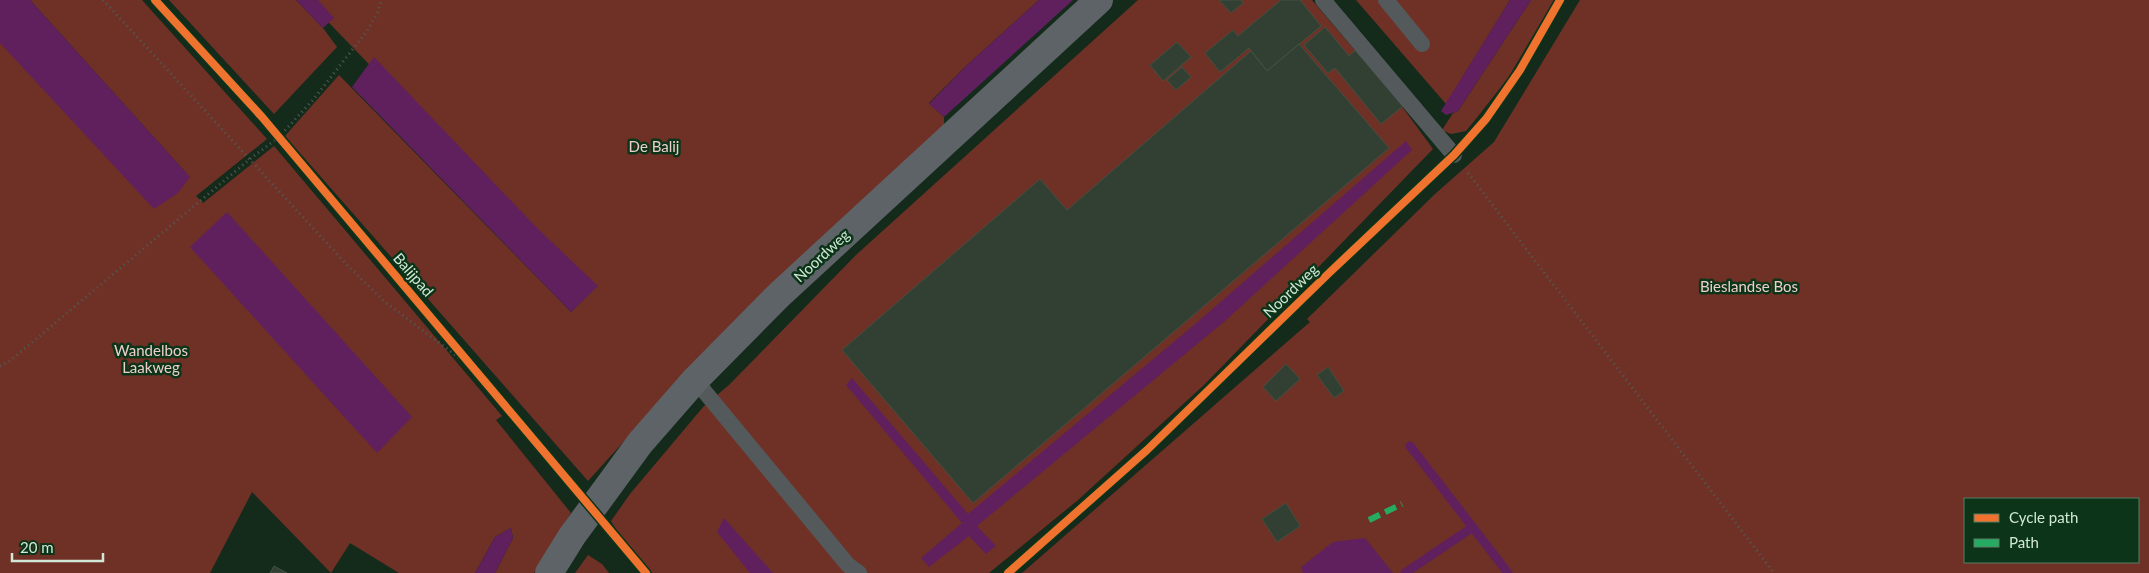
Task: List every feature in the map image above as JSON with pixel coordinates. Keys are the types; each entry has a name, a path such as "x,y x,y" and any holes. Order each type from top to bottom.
{"main road":[{"name":"Noordweg","path":"549,573 572,536 640,443 695,380 779,294 1098,0"}],"lane":[{"path":"1323,0 1454,155"},
{"path":"1386,0 1422,44"},
{"path":"695,380 848,566 859,573"}],"path":[{"path":"103,0 347,265 385,302 478,372"},
{"path":"0,366 10,361 250,159 278,138 313,100 362,38 378,12 381,0"},
{"path":"272,131 284,145"},
{"path":"1454,155 1774,573"},
{"path":"452,342 484,380"}],"green space":[{"name":"Wandelbos Laakweg","path":"30,0 142,0 267,139 196,196 203,203 274,146 502,416 496,420 571,513 534,573 495,573 513,538 511,528 495,537 475,573 399,573 350,543 331,573 252,492 210,573 0,573 0,12 187,174"},
{"path":"169,0 296,0 323,28 337,47 274,114"},
{"name":"De Balij","path":"307,0 1039,0 966,66 929,103 944,117 944,128 674,386 588,481 285,136 339,75 571,312 590,293"},
{"path":"1138,0 1312,0 1398,101 1433,149 1204,385 1078,500 989,573 652,573 623,540 611,521 630,494 704,406 729,385 856,255"},
{"path":"1356,0 1510,0 1446,104"},
{"path":"1531,0 1554,0 1508,78 1466,131 1451,134 1442,130 1453,113 1458,111"},
{"name":"Bieslandse Bos","path":"1580,0 2149,0 2149,573 1022,573 1310,322 1307,319 1435,194 1494,142"},
{"path":"588,555 602,564 609,573 575,573"}],"shaded area":[{"path":"0,0 30,0 190,177 178,193 154,209 0,43"},
{"path":"296,0 318,0 334,18 323,28"},
{"path":"1039,0 1073,0 944,117 929,104 966,66"},
{"path":"1510,0 1531,0 1458,111 1446,115 1441,111"},
{"path":"374,57 536,227 598,286 571,312 352,87"},
{"path":"1406,141 1412,150 1225,321 977,526 996,546 986,554 969,536 929,567 921,558 962,523 846,385 852,378 968,514 1194,325"},
{"path":"227,212 412,417 377,453 190,247"},
{"path":"724,518 773,573 750,573 717,532"},
{"path":"511,528 513,538 495,573 475,573 495,537"},
{"path":"1365,538 1393,573 1303,573 1301,567 1333,542"}],"building":[{"path":"1219,0 1241,0 1243,3 1231,13"},
{"path":"1281,0 1300,0 1321,26 1267,71 1249,48 1220,72 1205,53 1233,30 1238,36"},
{"path":"1325,27 1349,56 1357,49 1403,106 1381,124 1335,68 1328,73 1304,45"},
{"path":"1177,42 1191,57 1163,81 1150,65"},
{"path":"1299,44 1389,148 973,503 842,350 1040,179 1067,210 1251,51 1267,71"},
{"path":"1182,67 1191,77 1176,90 1167,80"},
{"path":"1286,364 1300,379 1276,401 1263,387"},
{"path":"1328,367 1344,391 1334,398 1317,375"},
{"path":"1286,503 1300,526 1277,542 1262,519"},
{"path":"274,566 287,573 270,573"}],"waterway":[{"path":"1410,446 1508,573"},
{"path":"1405,573 1473,527"}],"marked path":[{"path":"1369,520 1402,504"}],"cycle path":[{"name":"Balijpad","path":"155,0 262,117 646,573"},
{"path":"1008,573 1147,450 1454,155 1486,119 1520,70 1560,0"}]}
